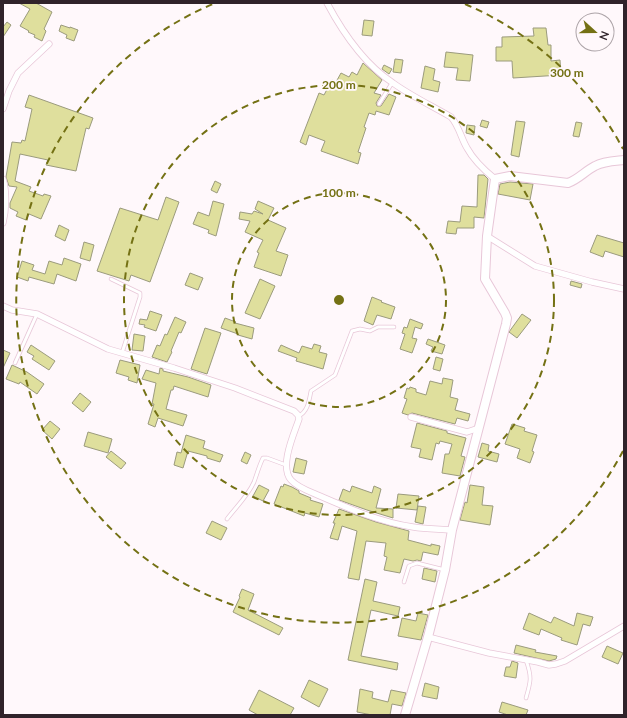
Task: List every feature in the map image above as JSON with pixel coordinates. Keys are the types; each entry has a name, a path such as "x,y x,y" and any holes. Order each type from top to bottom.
{"street":[{"path":"327,3 348,39 372,65 392,83 451,117 470,152 479,165 495,179"},
{"path":"3,109 9,91 18,73 48,44"},
{"path":"495,179 510,176 568,183 576,180 595,166 624,160"},
{"path":"3,179 5,188 3,223"},
{"path":"405,715 428,637 445,570 452,530 480,428 507,318 485,280 487,236 495,179"},
{"path":"487,236 535,266 592,282 624,288"},
{"path":"3,306 12,310 36,314 108,349 174,368 235,388 294,411 298,417 286,458 286,465 290,480 303,488 342,506 376,518 413,527 452,530"},
{"path":"411,417 467,432 480,428"},
{"path":"428,637 489,653 549,665 565,660 624,626"}],"lane":[{"path":"379,104 392,83"},
{"path":"111,279 140,293 122,353"},
{"path":"15,363 36,314"},
{"path":"298,417 303,414 308,406 312,391 335,375 352,331 360,329 370,331 378,328 394,327"},
{"path":"227,519 247,494 254,482 262,458 267,458 286,465"},
{"path":"404,582 409,566 417,563 445,570"},
{"path":"526,660 531,675 526,698"}],"building":[{"path":"19,3 36,3 52,12 44,29 46,31 42,41 34,37 35,35 20,26 30,9"},
{"path":"364,20 374,21 372,36 362,35"},
{"path":"7,22 11,25 3,37 3,27"},
{"path":"61,25 78,30 74,41 66,38 67,35 59,31"},
{"path":"533,28 546,28 548,45 551,45 551,61 560,60 561,75 513,78 512,61 496,61 496,47 502,47 502,37 534,36"},
{"path":"446,52 473,55 470,81 456,80 458,68 444,67"},
{"path":"395,59 403,60 401,73 393,72"},
{"path":"363,63 382,80 374,93 381,95 376,103 377,106 381,106 389,94 396,97 389,115 376,111 375,115 369,113 358,152 361,153 358,164 321,151 325,141 309,135 306,145 300,142 319,93 324,95 332,80 336,82 341,73 349,77 352,72 357,75"},
{"path":"384,65 392,69 389,74 382,69"},
{"path":"425,66 435,69 433,80 440,82 438,92 421,88"},
{"path":"29,95 93,118 89,129 86,128 76,171 46,165 48,160 20,154 15,181 31,187 29,191 43,196 44,194 51,196 41,219 29,214 26,220 16,216 18,212 10,208 10,203 17,187 9,186 6,177 12,142 21,143 22,140 25,141 32,109 25,107"},
{"path":"482,120 489,122 487,128 480,126"},
{"path":"516,121 525,122 519,157 511,155"},
{"path":"576,122 582,123 579,137 573,136"},
{"path":"467,125 475,126 474,135 466,133"},
{"path":"478,175 484,175 488,179 484,218 474,217 474,228 457,228 456,234 446,233 448,221 460,222 462,206 477,207"},
{"path":"215,181 221,184 217,193 211,190"},
{"path":"510,182 533,184 530,200 498,194 500,184"},
{"path":"166,197 179,202 150,282 131,275 129,281 97,271 120,208 158,220"},
{"path":"213,201 224,204 216,236 208,233 209,230 193,224 198,212 209,216"},
{"path":"258,201 274,208 268,220 286,228 276,251 288,255 281,276 254,267 259,253 257,252 263,240 245,232 250,221 239,219 240,212 252,214 254,211 263,214 255,209"},
{"path":"59,225 69,230 65,241 55,236"},
{"path":"597,235 624,243 624,257 605,251 603,257 590,252"},
{"path":"84,242 94,245 90,261 80,258"},
{"path":"64,258 81,264 76,281 57,274 54,284 29,277 28,281 17,277 22,261 34,265 32,270 45,274 49,261 62,265"},
{"path":"190,273 203,278 198,290 185,285"},
{"path":"260,279 275,286 260,319 245,313"},
{"path":"571,281 582,284 581,288 570,285"},
{"path":"372,297 395,307 391,319 377,315 373,325 364,321"},
{"path":"150,311 162,315 156,331 144,327 145,325 139,324 140,319 147,320"},
{"path":"522,314 531,320 517,338 509,332"},
{"path":"175,317 186,322 181,333 179,332 167,362 152,357 157,345 160,346 165,334 167,335"},
{"path":"225,318 236,322 235,323 254,328 252,339 221,328"},
{"path":"410,319 423,324 421,329 415,327 412,338 417,339 412,353 400,349 405,334 402,333 404,327 407,328"},
{"path":"205,328 221,333 207,374 191,369"},
{"path":"134,334 145,336 143,351 132,350"},
{"path":"428,339 445,345 442,354 431,351 433,347 426,344"},
{"path":"314,344 321,346 319,352 327,354 323,369 296,361 297,358 278,351 281,345 299,353 302,346 312,349"},
{"path":"31,345 55,361 49,370 32,359 34,356 27,352"},
{"path":"3,350 10,353 3,368"},
{"path":"436,357 443,359 440,371 433,369"},
{"path":"120,360 140,365 137,383 128,380 129,377 116,373"},
{"path":"12,365 27,372 44,384 37,394 20,382 19,384 6,379"},
{"path":"160,368 163,369 163,371 188,377 211,385 208,397 174,386 173,390 171,390 166,409 187,415 183,426 158,418 155,427 148,424 154,404 152,404 156,383 142,379 146,370 159,374"},
{"path":"443,378 453,380 450,397 458,399 455,410 470,414 468,421 457,418 455,424 412,413 408,415 402,413 407,399 404,398 407,388 409,389 410,387 416,389 416,392 426,395 430,381 442,384"},
{"path":"80,393 91,402 83,412 72,403"},
{"path":"50,421 60,429 52,439 42,430"},
{"path":"417,423 466,438 461,456 465,457 460,476 442,473 445,454 449,454 452,444 440,441 439,444 436,443 432,460 419,457 421,449 411,447"},
{"path":"512,424 525,428 524,431 537,435 532,451 534,452 530,463 517,458 520,449 505,444"},
{"path":"88,432 112,439 108,453 84,446"},
{"path":"186,435 205,441 203,448 223,455 220,462 207,458 207,456 188,451 183,468 174,465 177,452 181,453"},
{"path":"482,443 489,445 488,451 499,454 497,462 478,457"},
{"path":"111,451 126,463 121,469 106,457"},
{"path":"245,452 251,455 247,464 241,461"},
{"path":"296,458 307,461 304,474 293,472"},
{"path":"284,484 311,498 310,500 323,504 319,517 305,513 304,516 274,504 281,486 283,487"},
{"path":"259,485 269,490 263,501 253,496"},
{"path":"470,485 484,487 482,505 493,506 490,525 460,520 465,502 467,503"},
{"path":"352,486 372,493 374,486 381,489 376,508 393,509 393,518 339,500 343,489 350,492"},
{"path":"398,494 419,496 417,510 396,508"},
{"path":"418,506 426,507 423,524 415,522"},
{"path":"339,509 376,522 409,531 408,540 431,546 431,544 440,546 438,555 423,552 421,561 404,559 400,573 384,570 387,557 384,556 386,543 366,541 359,580 348,578 357,531 342,526 338,540 330,538 335,523 333,523"},
{"path":"212,521 227,528 221,540 206,533"},
{"path":"424,568 437,571 435,582 422,579"},
{"path":"365,579 377,582 373,601 400,607 398,616 371,610 361,656 398,663 397,670 348,660"},
{"path":"242,589 254,594 248,610 283,628 279,635 233,612"},
{"path":"418,613 428,615 421,640 398,636 402,618 416,621"},
{"path":"529,613 551,623 554,617 574,626 577,613 593,617 590,626 583,624 577,645 561,640 562,638 541,629 539,635 523,629"},
{"path":"516,645 536,650 535,652 557,656 556,659 549,661 514,653"},
{"path":"607,646 623,653 618,664 602,657"},
{"path":"512,661 518,663 516,678 504,676 506,667 510,667"},
{"path":"309,680 328,689 319,707 301,697"},
{"path":"425,683 439,687 437,699 422,696"},
{"path":"360,689 373,692 372,698 388,702 391,690 406,693 402,706 392,704 390,715 372,715 357,712"},
{"path":"259,690 294,708 290,715 258,715 249,710"},
{"path":"502,702 528,710 526,715 508,715 499,712"}]}
